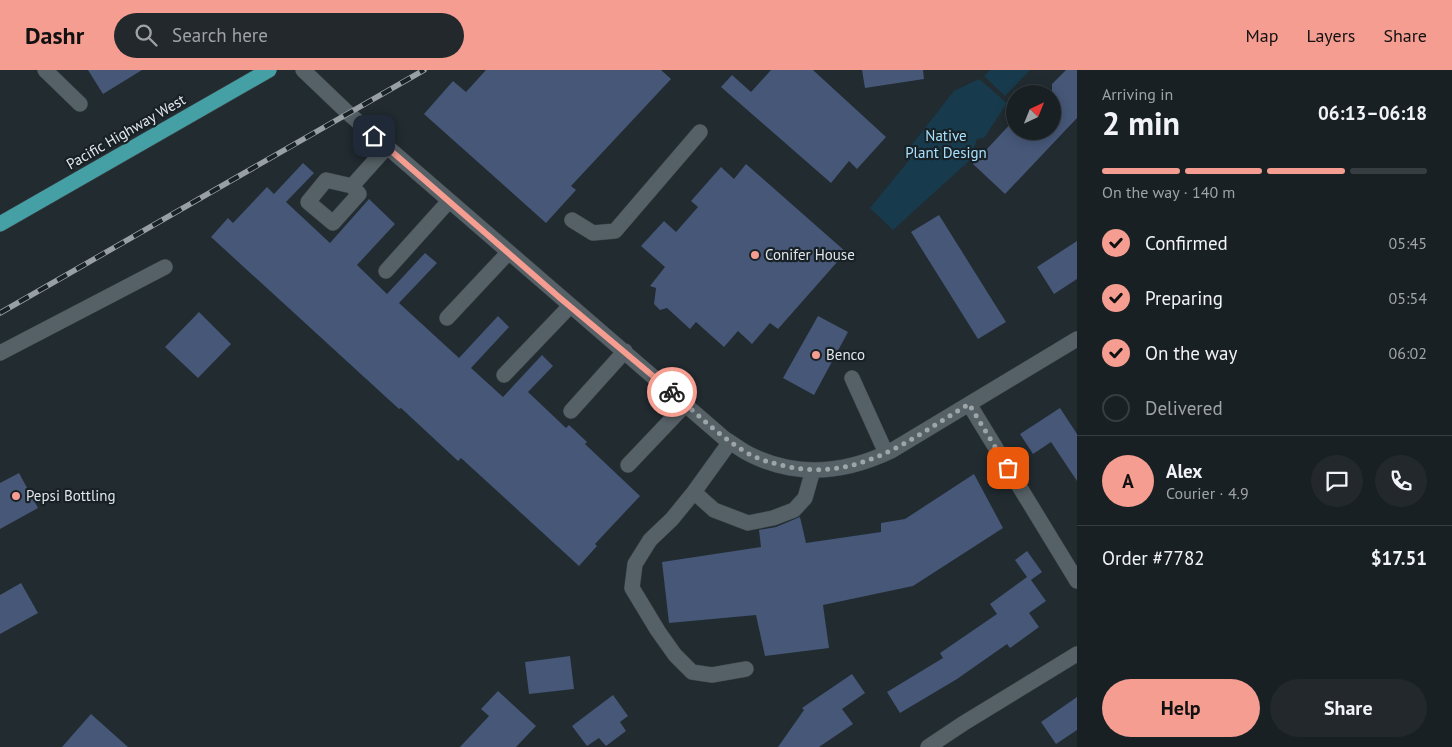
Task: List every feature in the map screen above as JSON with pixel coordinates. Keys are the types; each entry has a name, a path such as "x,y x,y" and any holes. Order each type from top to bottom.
{"highway":[{"name":"Pacific Highway West","path":"0,224 268,70"}],"street":[{"path":"45,70 80,104"},
{"path":"303,70 348,113 508,253 730,442 750,455 769,462 797,469 813,470 846,468 866,462 886,453 1077,339"},
{"path":"572,220 594,233 615,231 700,132"},
{"path":"352,186 387,147"},
{"path":"386,271 449,201"},
{"path":"447,318 508,253"},
{"path":"0,352 165,267"},
{"path":"504,374 570,306"},
{"path":"572,411 625,351"},
{"path":"852,378 886,453"},
{"path":"628,465 686,404"},
{"path":"969,404 1077,581"},
{"path":"730,442 672,519 650,540 635,564 632,588 658,632 692,672 712,674 746,669"},
{"path":"694,492 714,510 748,523 773,518 794,510 805,498 813,470"},
{"path":"928,747 1077,654"}],"green space":[{"path":"990,70 1030,70 1016,85 1006,85 1005,96 984,76"},
{"name":"Native Plant Design","path":"979,79 1006,102 1006,105 984,138 977,139 970,160 893,230 870,208 910,159 910,147 954,91"}],"building":[{"path":"88,70 142,70 103,94"},
{"path":"486,70 661,70 671,79 571,186 576,190 546,223 424,114 453,81 466,92"},
{"path":"771,70 813,70 886,137 857,169 849,161 831,183 721,87 732,75 751,92"},
{"path":"862,70 923,70 924,79 865,88"},
{"path":"1066,70 1077,70 1077,118 1061,135 1061,85 1052,84"},
{"path":"1006,129 1006,140 1056,140 1005,194 973,164"},
{"path":"303,163 314,173 286,202 330,243 369,199 395,224 357,265 387,294 425,253 437,263 399,303 459,358 498,316 509,327 471,368 503,397 542,355 553,366 528,392 566,428 569,425 587,442 585,444 640,496 595,544 597,546 579,566 461,458 458,461 401,408 399,409 211,237 228,218 233,223 267,187 274,194"},
{"name":"Conifer House","path":"746,164 846,252 778,329 770,323 752,344 738,331 724,347 696,322 690,329 667,308 660,310 654,304 656,288 650,286 665,267 641,246 664,221 676,232 698,207 691,201 721,167 734,179"},
{"path":"939,215 1006,322 978,339 911,232"},
{"path":"1077,241 1077,279 1054,294 1037,267"},
{"path":"199,312 231,344 198,378 165,347"},
{"name":"Benco","path":"818,316 848,332 814,395 783,378"},
{"path":"1060,408 1077,434 1077,481 1051,442 1033,454 1020,434"},
{"name":"Pepsi Bottling","path":"19,473 38,508 0,529 0,483"},
{"path":"974,474 1003,528 913,586 823,605 829,648 765,656 756,615 669,623 662,562 761,547 759,530 776,527 800,517 806,543 881,532 881,523 905,519"},
{"path":"1027,551 1042,572 1031,580 1046,601 1029,613 1039,627 1010,648 1007,644 957,679 900,713 887,692 943,658 940,653 997,614 990,604 1027,577 1015,560"},
{"path":"21,583 38,613 0,634 0,595"},
{"path":"570,656 574,689 529,694 525,662"},
{"path":"852,674 865,693 842,709 853,724 819,747 778,747 804,710 802,708"},
{"path":"498,691 536,726 516,747 460,747 489,716 481,709"},
{"path":"613,695 628,716 620,722 626,731 606,746 599,738 587,746 572,726"},
{"path":"1077,697 1077,730 1056,744 1041,722"},
{"path":"91,714 128,747 62,747"}],"railway":[{"path":"0,313 424,70"}],"way so far":[{"path":"672,392 725,439 750,455 797,469 813,470 846,468 890,452 969,404 1008,468"}],"place":[{"name":"Conifer House","path":"755,255"},
{"name":"Benco","path":"816,355"},
{"name":"Pepsi Bottling","path":"16,496"}],"route":[{"path":"374,136 560,298 672,392"}]}
